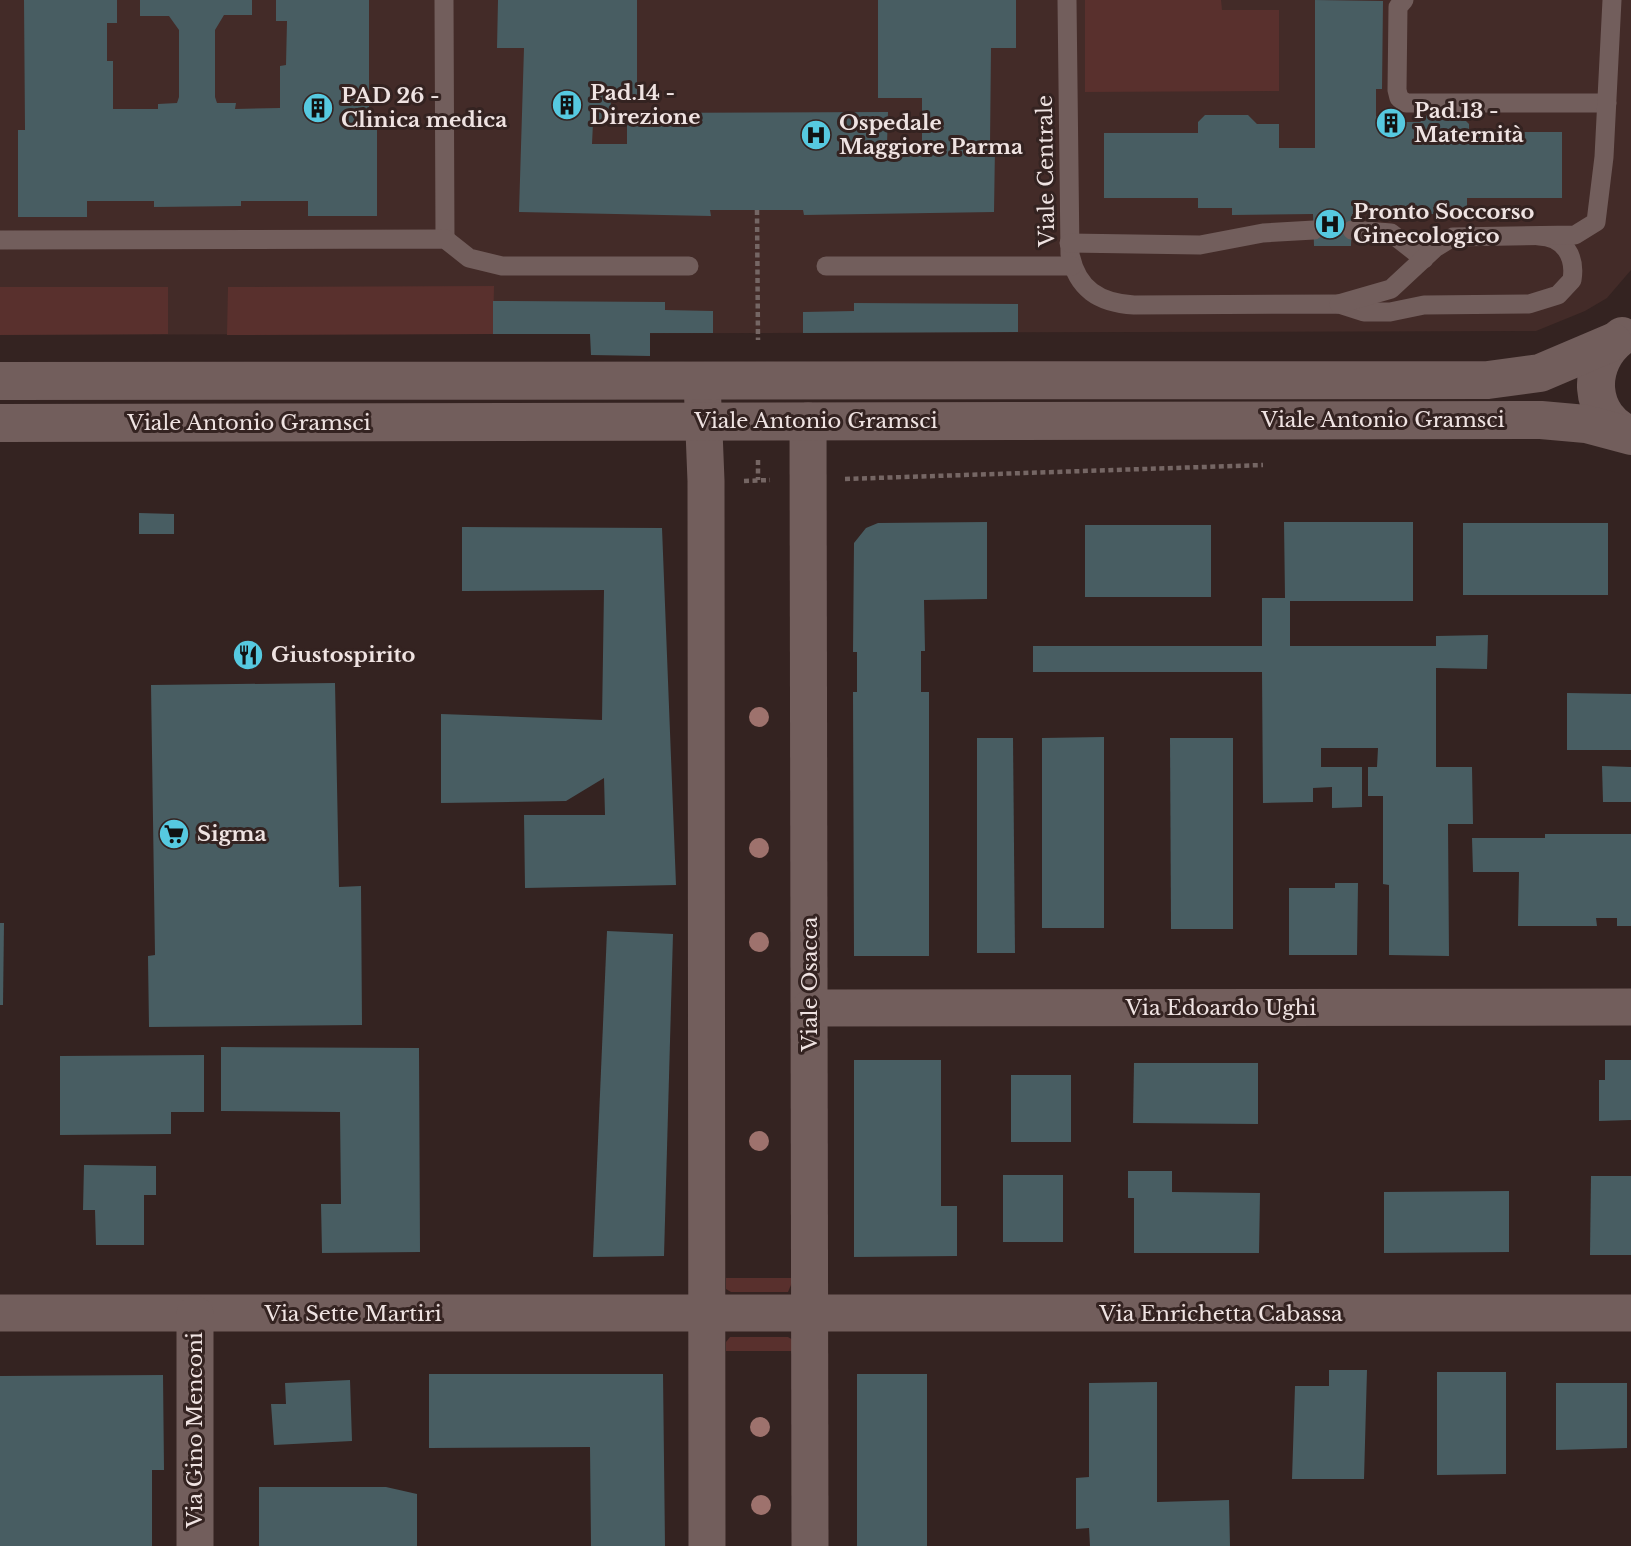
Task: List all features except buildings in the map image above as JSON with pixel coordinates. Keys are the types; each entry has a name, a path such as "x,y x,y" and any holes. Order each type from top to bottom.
{"main road":[{"name":"Viale Antonio Gramsci","path":"0,381 1502,380 1553,369 1624,335"},
{"name":"Viale Antonio Gramsci","path":"1624,335 1604,353 1596,374 1597,397 1607,418 1631,435"},
{"name":"Viale Antonio Gramsci","path":"0,423 1541,420 1586,424 1631,435"}],"street":[{"path":"702,381 706,481 707,1546"},
{"name":"Viale Osacca","path":"808,421 810,1546"},
{"name":"Via Edoardo Ughi","path":"810,1008 1631,1007"},
{"name":"Via Enrichetta Cabassa","path":"707,1315 1631,1312"},
{"name":"Via Sette Martiri","path":"0,1313 707,1315"},
{"name":"Via Gino Menconi","path":"195,1314 195,1546"}],"lane":[{"path":"444,0 445,240"},
{"name":"Viale Centrale","path":"1067,0 1069,243 1072,266 1085,288 1100,299 1117,304 1339,304"},
{"path":"1404,0 1398,8 1397,90 1399,98 1406,103 1608,103"},
{"path":"1339,304 1391,289 1446,240 1460,235 1575,235 1596,222 1608,103 1612,0"},
{"path":"1069,243 1200,246 1263,233 1314,230"},
{"path":"1352,230 1391,233 1424,259"},
{"path":"1339,304 1364,312 1390,312 1424,305 1529,304 1547,300 1570,285 1573,264 1560,242 1538,236"},
{"path":"0,240 445,240 469,258 502,266 689,266"},
{"path":"826,266 1072,266"}],"shaded area":[{"name":"Ospedale Maggiore Parma","path":"0,0 1631,0 1631,270 1607,298 1585,311 1536,331 0,335"},
{"path":"1085,0 1221,0 1222,10 1279,10 1279,91 1085,92"},
{"path":"494,286 493,334 227,335 228,287"},
{"path":"0,287 168,287 168,334 0,335"},
{"path":"726,1278 794,1278 788,1292 731,1292 726,1289"},
{"path":"730,1337 788,1337 793,1340 794,1351 726,1351 726,1342"}],"place":[{"name":"Pad.14 - Direzione","path":"567,105"},
{"name":"PAD 26 - Clinica medica","path":"318,108"},
{"name":"Pad.13 - Maternità","path":"1391,123"},
{"name":"Ospedale Maggiore Parma","path":"816,135"},
{"name":"Pronto Soccorso Ginecologico","path":"1330,224"},
{"name":"Giustospirito","path":"248,655"},
{"name":"Sigma","path":"174,834"}]}
